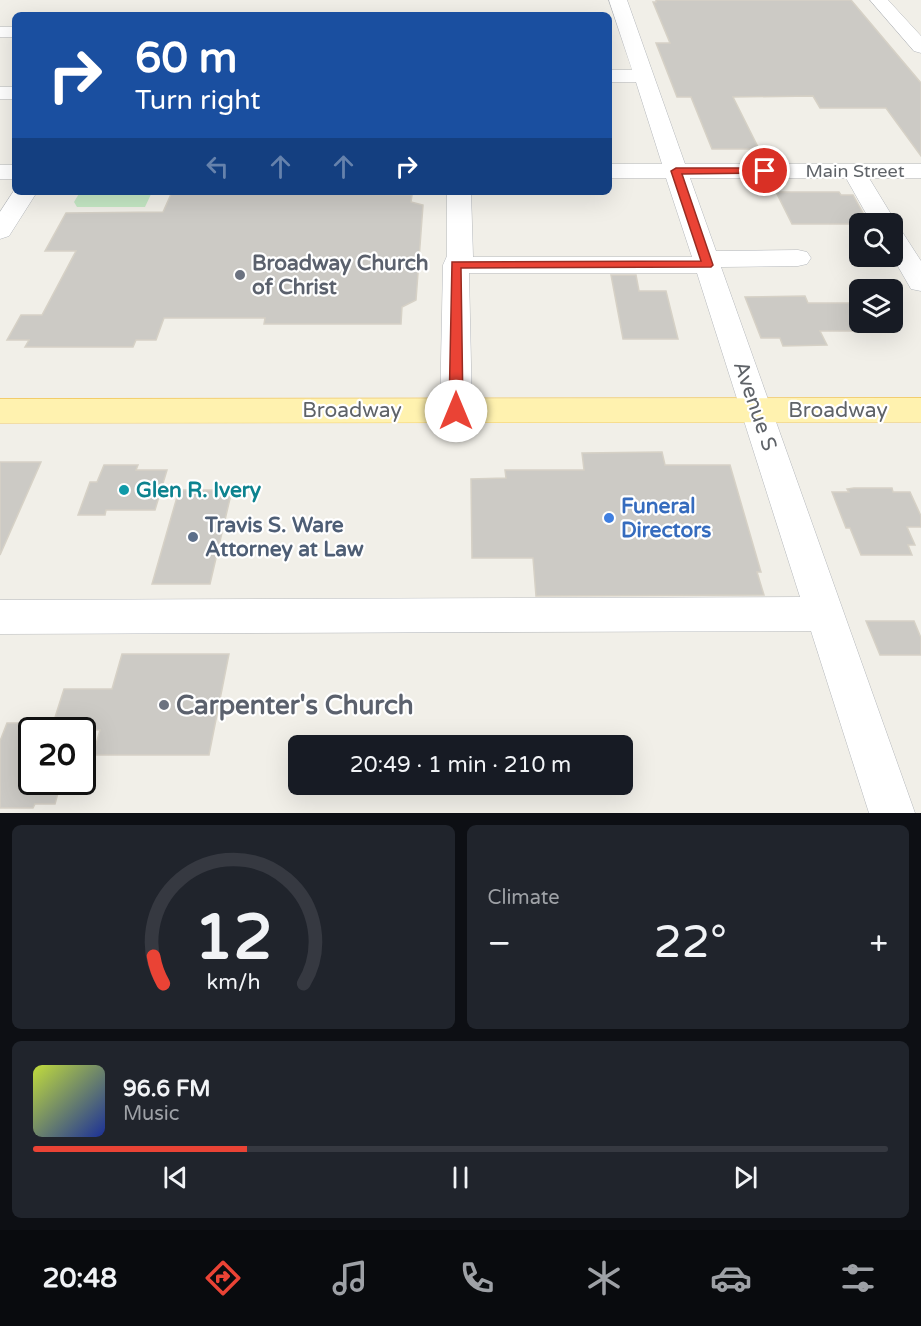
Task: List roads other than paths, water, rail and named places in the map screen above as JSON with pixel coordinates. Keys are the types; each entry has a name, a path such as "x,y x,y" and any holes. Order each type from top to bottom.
{"main road":[{"name":"Broadway","path":"0,411 921,410"}],"street":[{"name":"Avenue S","path":"618,0 619,31 644,76 892,813"},
{"path":"879,0 914,31 921,47"},
{"path":"612,76 644,76"},
{"name":"Main Street","path":"612,171 921,171"},
{"path":"853,171 878,213"},
{"path":"0,231 24,195"},
{"path":"456,411 456,265 460,256 459,195"},
{"path":"903,253 921,283"},
{"path":"456,265 706,262 798,258"},
{"path":"0,617 825,614"}],"place":[{"name":"Broadway Church of Christ","path":"240,275"},
{"name":"Glen R. Ivery","path":"124,490"},
{"name":"Funeral Directors","path":"609,518"},
{"name":"Travis S. Ware Attorney at Law","path":"193,537"},
{"name":"Carpenter's Church","path":"164,705"}]}
